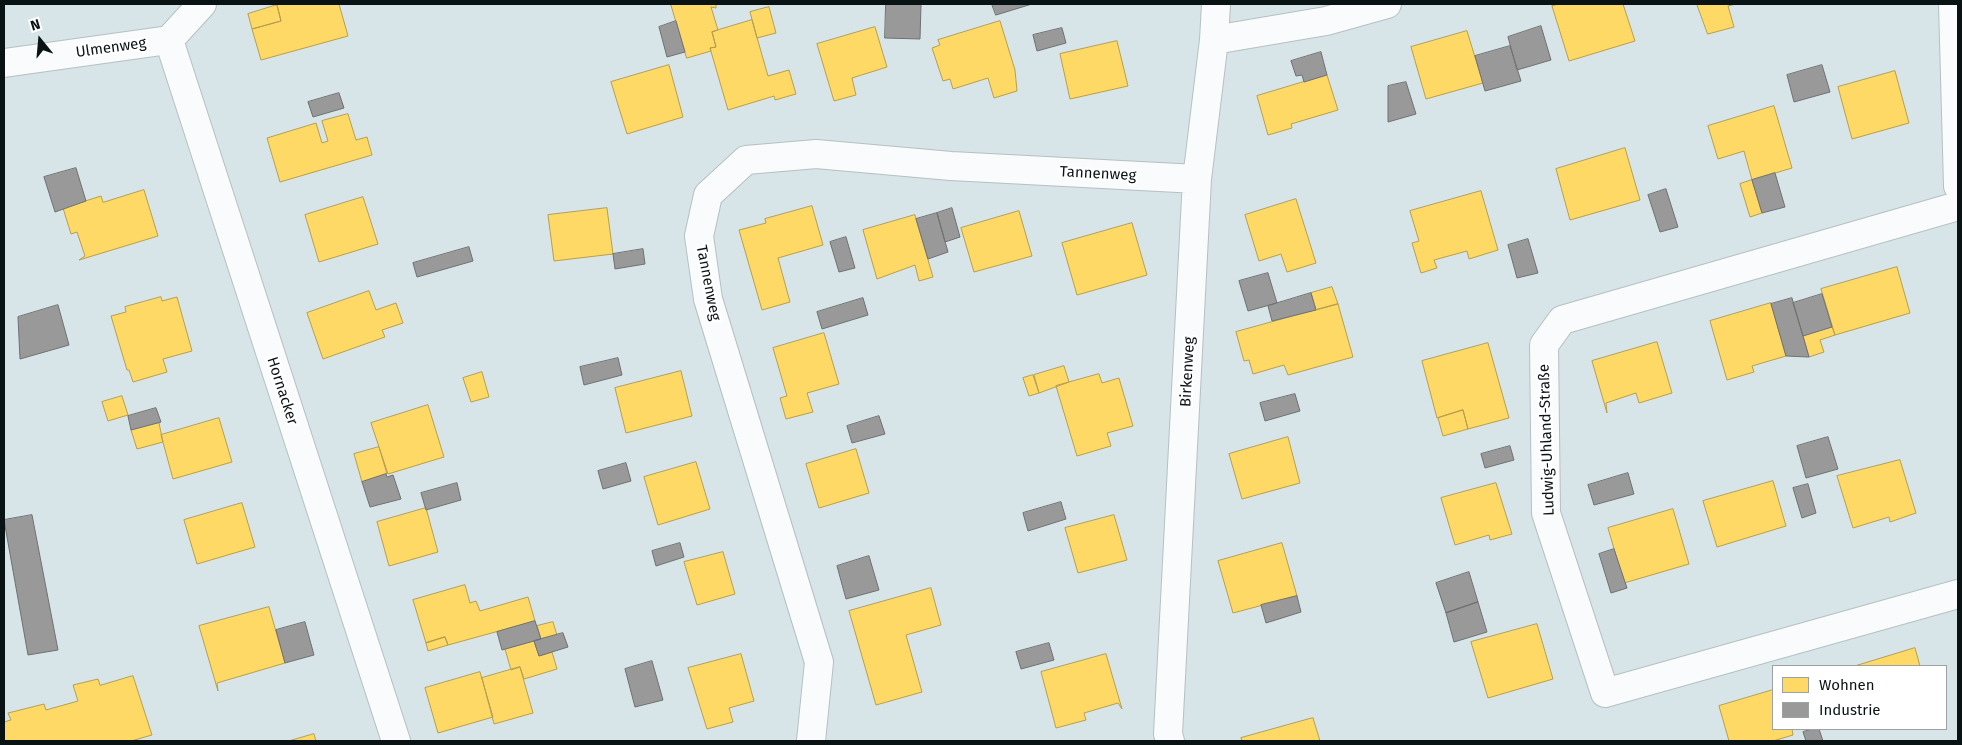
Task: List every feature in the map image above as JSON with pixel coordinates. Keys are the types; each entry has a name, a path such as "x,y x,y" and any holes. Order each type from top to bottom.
{"street":[{"path":"168,40 202,4"},
{"name":"Birkenweg","path":"1170,741 1168,734 1197,179 1214,40 1216,4"},
{"path":"1214,40 1326,21 1387,4"},
{"path":"1953,4 1958,186"},
{"name":"Ulmenweg","path":"4,63 168,40"},
{"name":"Hornacker","path":"168,40 396,741"},
{"name":"Tannenweg","path":"811,741 819,662 708,299 699,236 708,195 746,160 816,154 951,166 1197,179"},
{"name":"Ludwig-Uhland-Straße","path":"1958,206 1562,320 1544,345 1546,513 1605,693 1958,594"}],"building: Wohnen":[{"path":"339,4 348,36 261,60 252,29 281,21 277,5"},
{"path":"671,4 716,4 716,8 711,7 718,30 712,32 716,47 710,48 711,51 687,58"},
{"path":"1560,4 1623,4 1635,41 1569,61 1552,6"},
{"path":"1697,4 1736,4 1728,6 1734,27 1708,34"},
{"path":"277,5 281,21 252,29 248,14"},
{"path":"769,7 776,33 757,38 750,12"},
{"path":"752,20 768,76 789,70 796,94 775,100 774,96 728,110 710,48 716,47 712,32"},
{"path":"1000,21 1015,70 1017,91 994,98 988,78 953,89 950,79 943,81 932,48 940,45 938,40"},
{"path":"875,27 887,67 852,78 856,95 834,101 817,44"},
{"path":"1467,31 1483,83 1426,99 1411,47"},
{"path":"1117,41 1128,86 1070,99 1060,54"},
{"path":"669,65 683,117 627,134 611,82"},
{"path":"1895,71 1909,123 1852,139 1838,87"},
{"path":"1327,75 1338,110 1291,124 1292,128 1268,135 1257,96"},
{"path":"1774,106 1792,168 1752,180 1744,151 1718,159 1708,126"},
{"path":"348,114 356,140 367,137 372,155 280,182 267,138 316,123 322,143 328,141 322,121"},
{"path":"1625,148 1640,200 1570,220 1556,169"},
{"path":"1752,180 1762,213 1750,217 1740,184"},
{"path":"144,190 158,236 79,260 85,256 77,232 71,234 63,208 101,196 103,202"},
{"path":"1481,191 1498,250 1469,259 1467,251 1434,260 1437,268 1421,273 1412,243 1419,241 1410,211"},
{"path":"363,197 378,244 319,262 305,215"},
{"path":"1296,199 1316,263 1287,272 1281,254 1259,261 1245,215"},
{"path":"812,206 823,245 778,258 790,302 762,310 739,230 766,223 765,219"},
{"path":"607,208 613,254 554,261 548,215"},
{"path":"1019,211 1032,256 974,272 961,228"},
{"path":"915,215 933,277 919,281 915,265 877,279 863,230"},
{"path":"1132,223 1147,275 1077,295 1062,243"},
{"path":"1897,267 1910,313 1835,335 1821,289"},
{"path":"1332,287 1338,304 1316,310 1311,293"},
{"path":"369,291 376,310 396,303 403,323 382,330 385,337 323,359 307,313"},
{"path":"161,297 162,301 177,297 192,351 163,359 167,372 133,382 129,370 127,370 111,316 126,312 125,307"},
{"path":"1771,303 1786,356 1752,366 1754,372 1727,380 1710,321"},
{"path":"1338,304 1353,357 1288,375 1284,365 1253,374 1249,360 1244,361 1236,332"},
{"path":"1832,327 1835,335 1820,340 1824,352 1809,357 1803,336"},
{"path":"824,333 839,384 807,393 813,412 786,419 780,398 787,396 773,348"},
{"path":"1657,342 1672,393 1639,403 1636,393 1606,403 1607,413 1592,361"},
{"path":"1488,343 1509,418 1468,429 1463,410 1437,418 1422,361"},
{"path":"1064,366 1069,382 1039,393 1034,375"},
{"path":"681,371 692,416 626,433 615,388"},
{"path":"482,372 489,397 471,402 463,378"},
{"path":"1099,374 1102,383 1119,378 1133,426 1107,433 1111,446 1077,456 1056,386"},
{"path":"1033,375 1039,393 1029,396 1023,378"},
{"path":"122,396 128,415 108,421 102,402"},
{"path":"428,405 444,457 388,474 371,423"},
{"path":"1463,410 1468,429 1443,436 1438,418"},
{"path":"219,418 232,462 173,479 161,435"},
{"path":"159,423 163,442 137,449 131,430"},
{"path":"1288,437 1300,483 1242,499 1229,454"},
{"path":"379,447 387,474 362,482 354,454"},
{"path":"856,449 869,493 819,508 806,464"},
{"path":"1900,460 1916,513 1890,522 1889,517 1853,528 1837,476"},
{"path":"696,462 710,509 658,525 644,477"},
{"path":"1773,481 1786,526 1717,547 1703,501"},
{"path":"1496,483 1512,534 1490,540 1489,535 1455,545 1441,498"},
{"path":"242,503 255,547 197,564 184,520"},
{"path":"426,508 438,552 389,566 377,522"},
{"path":"1673,509 1689,564 1624,583 1608,528"},
{"path":"1114,515 1127,560 1078,573 1065,528"},
{"path":"1282,543 1297,596 1233,613 1218,561"},
{"path":"723,552 735,594 697,605 684,562"},
{"path":"465,585 470,603 476,601 480,611 528,597 535,621 448,645 445,637 426,643 413,600"},
{"path":"931,588 941,625 906,635 922,692 876,705 849,611"},
{"path":"269,607 285,663 217,683 218,691 199,626"},
{"path":"553,622 557,635 541,639 537,626"},
{"path":"1537,624 1553,679 1488,698 1471,642"},
{"path":"445,637 448,645 428,651 426,643"},
{"path":"534,641 539,656 552,652 557,669 524,679 520,667 511,670 505,649"},
{"path":"1915,648 1920,665 1858,665"},
{"path":"741,654 754,701 729,708 733,722 707,729 688,668"},
{"path":"1106,654 1122,709 1118,703 1084,713 1086,720 1056,728 1041,672"},
{"path":"520,667 533,713 494,724 482,678"},
{"path":"480,672 493,717 438,733 425,688"},
{"path":"133,676 152,735 131,741 4,741 4,722 11,720 8,713 44,704 46,710 78,701 73,685 98,679 100,685"},
{"path":"1772,690 1772,730 1792,730 1793,735 1773,741 1729,741 1719,706"},
{"path":"1313,718 1320,741 1242,741 1241,738"},
{"path":"314,734 316,741 289,741"}],"building: Industrie":[{"path":"886,4 921,4 920,39 885,38"},
{"path":"992,4 1032,4 996,15"},
{"path":"676,21 685,52 667,57 659,27"},
{"path":"1541,26 1551,60 1517,70 1508,37"},
{"path":"1062,28 1066,43 1037,51 1033,35"},
{"path":"1510,46 1521,81 1485,91 1475,56"},
{"path":"1321,52 1327,75 1304,82 1302,75 1296,76 1291,61"},
{"path":"1822,65 1830,92 1794,102 1787,75"},
{"path":"1406,82 1416,114 1388,122 1388,86"},
{"path":"339,93 344,108 313,117 308,102"},
{"path":"76,168 86,201 55,212 44,177"},
{"path":"1775,173 1785,207 1762,213 1752,180"},
{"path":"1666,189 1678,227 1660,232 1648,195"},
{"path":"952,208 960,237 945,242 937,213"},
{"path":"937,213 948,252 928,259 916,219"},
{"path":"846,237 855,268 839,272 830,242"},
{"path":"1528,239 1538,273 1517,278 1508,245"},
{"path":"469,247 473,261 417,277 413,263"},
{"path":"643,249 645,264 615,269 613,254"},
{"path":"1268,273 1277,303 1248,311 1239,281"},
{"path":"1311,293 1316,310 1272,321 1268,306"},
{"path":"1822,294 1832,327 1803,336 1793,303"},
{"path":"863,298 868,315 822,329 817,312"},
{"path":"1792,298 1809,357 1786,356 1771,304"},
{"path":"58,305 69,345 20,359 18,317"},
{"path":"618,358 622,375 584,385 580,367"},
{"path":"1295,394 1300,411 1265,421 1260,403"},
{"path":"156,408 161,422 131,430 128,416"},
{"path":"879,416 885,434 852,443 847,426"},
{"path":"1828,437 1838,469 1806,478 1797,446"},
{"path":"1510,446 1514,460 1485,468 1481,454"},
{"path":"626,463 631,481 603,489 598,471"},
{"path":"1628,473 1634,494 1594,505 1588,485"},
{"path":"386,474 387,477 393,475 401,499 370,507 362,482"},
{"path":"457,483 461,500 426,510 421,493"},
{"path":"1808,484 1816,513 1802,518 1793,488"},
{"path":"1061,502 1066,519 1028,531 1023,513"},
{"path":"32,515 58,650 28,655 4,520"},
{"path":"680,543 684,557 656,566 652,551"},
{"path":"1614,549 1627,588 1611,593 1599,554"},
{"path":"869,556 879,590 846,599 837,566"},
{"path":"1469,572 1478,602 1446,613 1436,583"},
{"path":"1297,596 1301,612 1266,623 1261,605"},
{"path":"1478,602 1487,632 1454,642 1446,613"},
{"path":"535,621 541,639 502,650 497,632"},
{"path":"305,622 314,655 285,663 276,630"},
{"path":"563,633 568,647 539,656 534,641"},
{"path":"1049,643 1054,660 1021,669 1016,652"},
{"path":"652,661 663,700 635,707 625,669"},
{"path":"1819,730 1823,741 1806,741 1803,732"}]}
